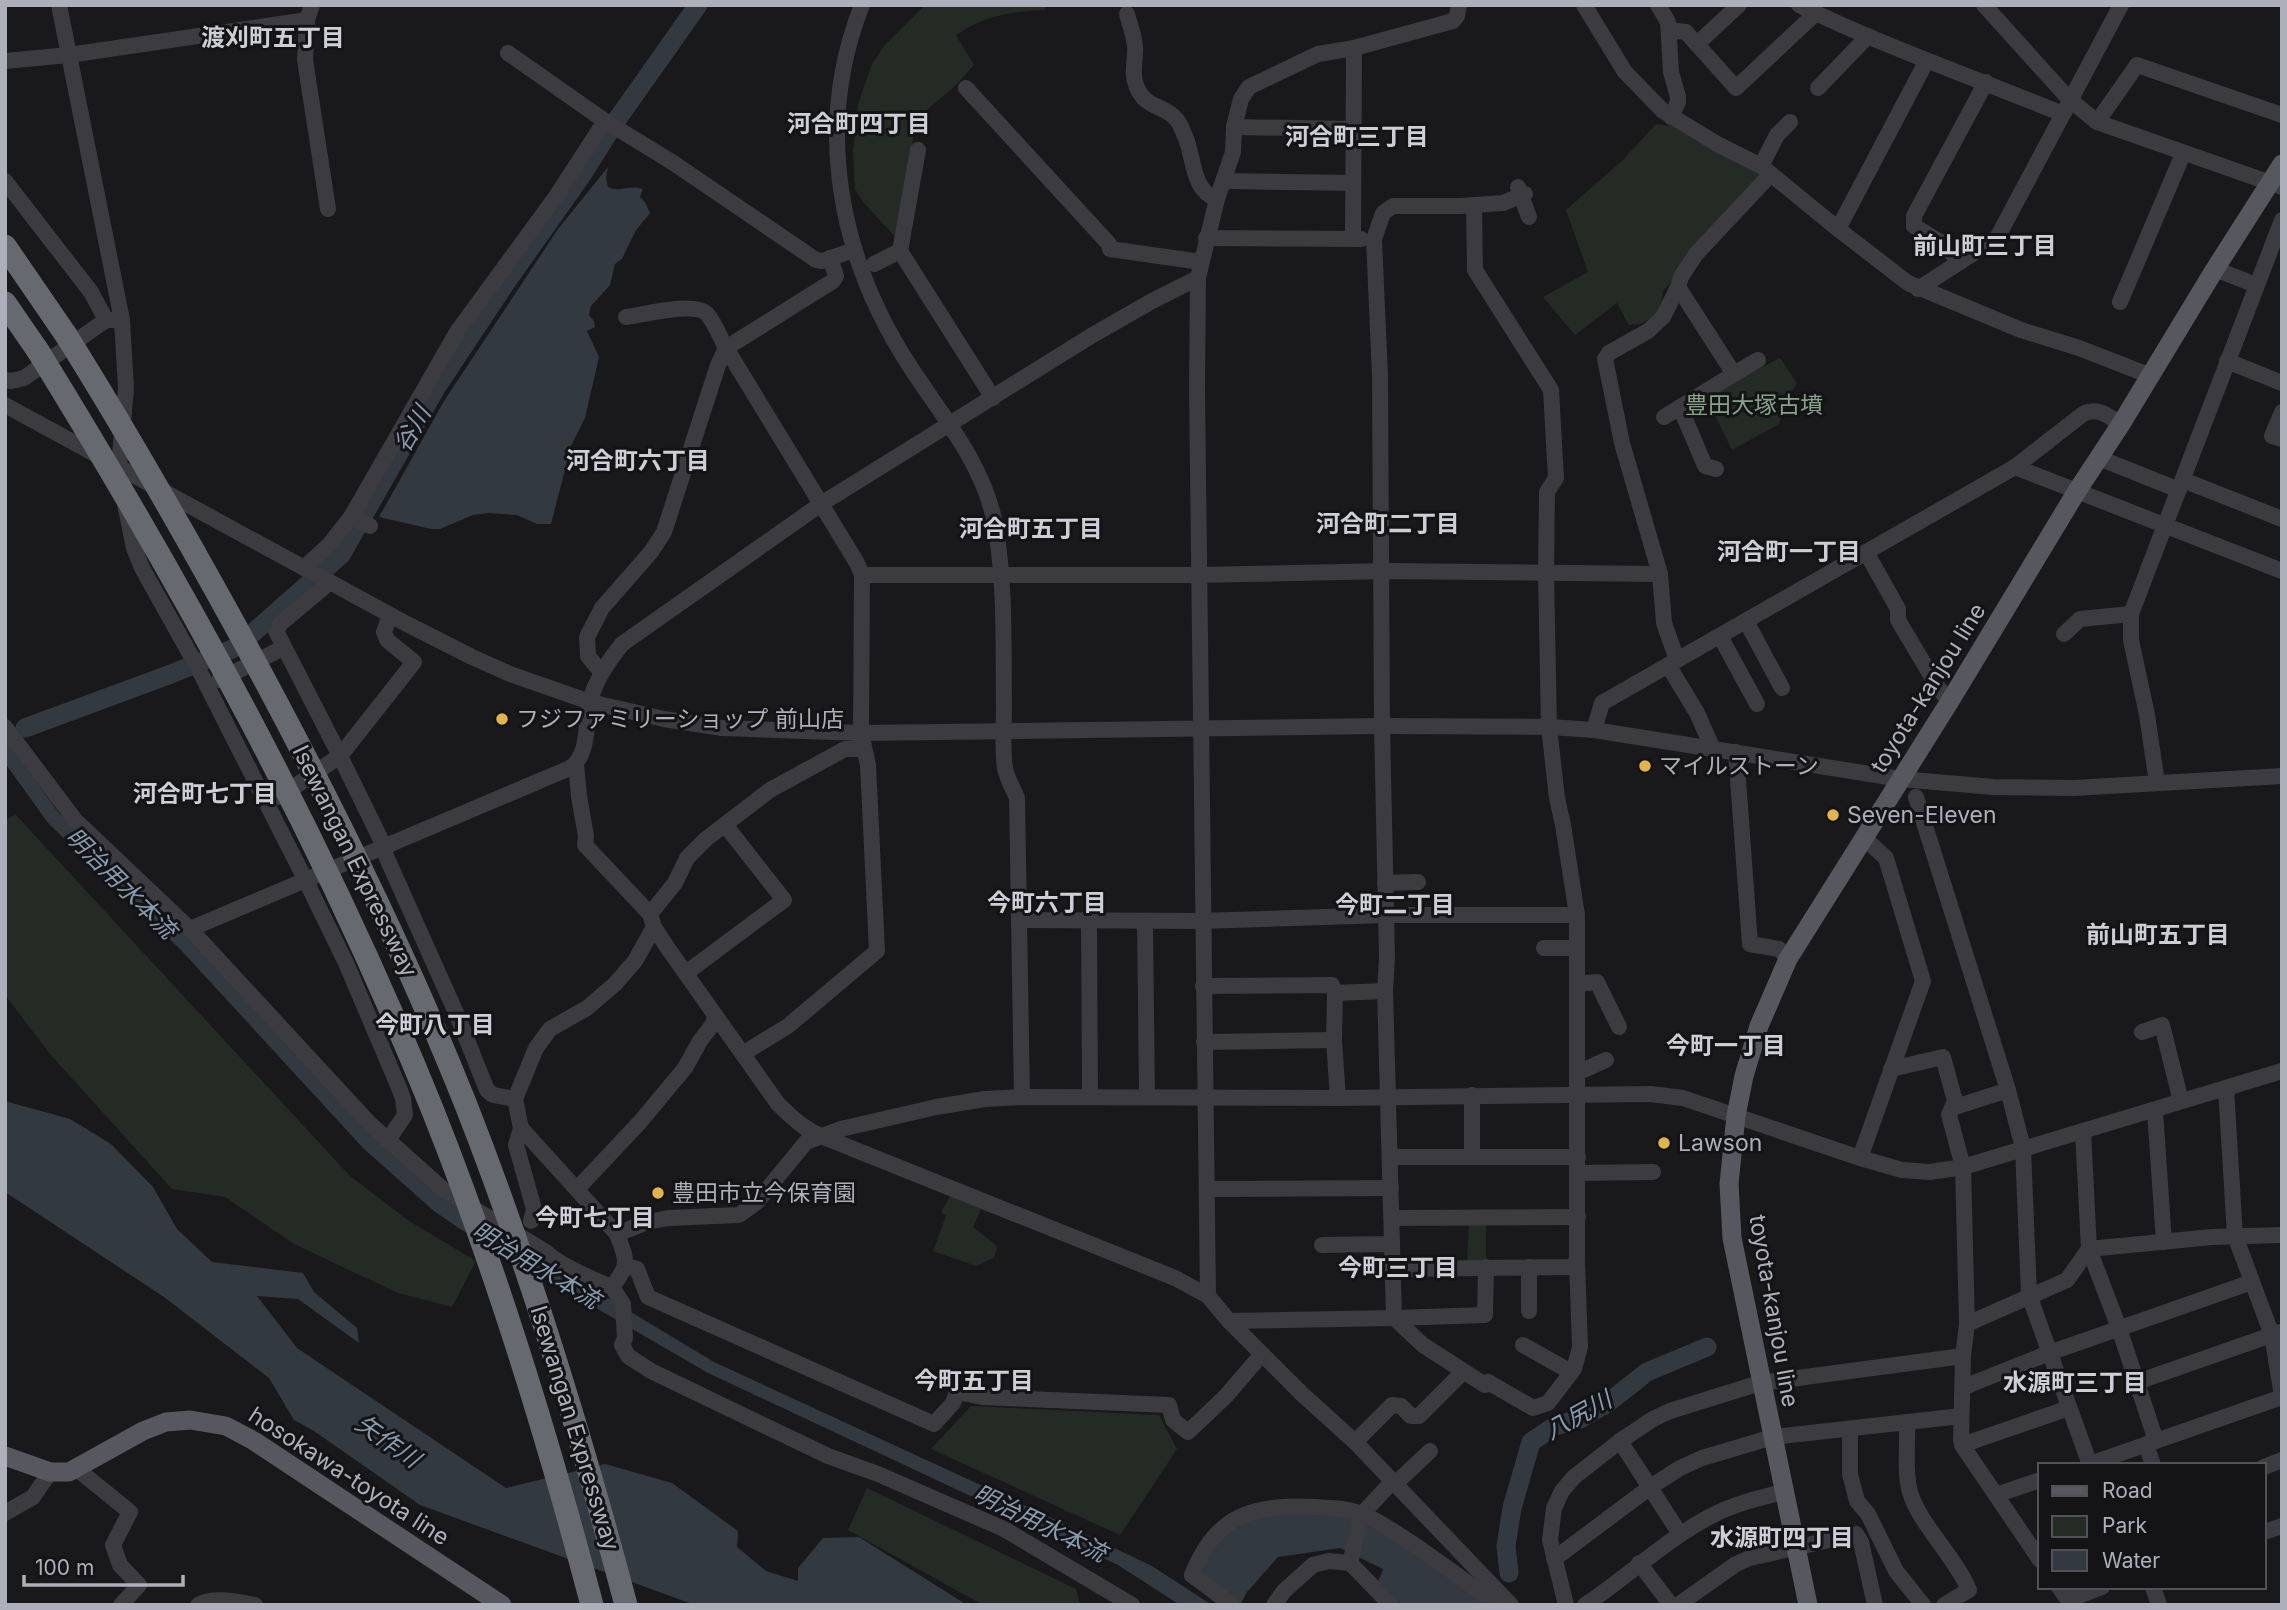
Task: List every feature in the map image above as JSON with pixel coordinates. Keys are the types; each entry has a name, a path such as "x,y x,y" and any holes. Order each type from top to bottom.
{"highway":[{"name":"Isewangan Expressway","path":"5,246 66,335 142,461 295,737 362,870 466,1105 531,1282 562,1379 626,1605"},
{"name":"Isewangan Expressway","path":"5,303 38,351 103,458 223,670 300,816 379,984 433,1114 499,1292 550,1452 592,1605"},
{"path":"5,312 38,351"}],"main road":[{"name":"toyota-kanjou line","path":"1808,1605 1732,1238 1729,1184 1736,1116 1744,1076 1759,1026 1788,959 2215,269 2276,185 2282,164"},
{"name":"hosokawa-toyota line","path":"5,1456 50,1472 69,1472 143,1431 166,1422 190,1420 226,1426 254,1441 502,1605"}],"street":[{"path":"60,5 127,389 119,466 134,548 158,598 200,670 346,963 403,1098 405,1115 388,1140"},
{"path":"862,5 849,50 838,112 839,183 844,216 875,303 890,333 965,450 992,512 997,535 1001,575 1005,767 1017,798 1022,1097"},
{"path":"1208,1296 1197,389 1199,270 1217,199 1233,152 1234,127 1244,91 1318,54 1354,48 1452,21 1457,16 1459,5"},
{"path":"1584,5 1625,72 1671,117 1766,170 1908,283 2021,330 2079,348 2151,376"},
{"path":"1658,5 1666,17 1669,30 1671,72 1678,97 1671,117"},
{"path":"1697,44 1739,5"},
{"path":"1799,5 1926,62 2066,107 2096,122 2276,185"},
{"path":"1984,5 2066,107"},
{"path":"1918,289 1997,237 2121,5"},
{"path":"5,61 69,55 309,13 305,60 328,209"},
{"path":"1669,30 1686,32 1731,93 1816,13"},
{"path":"1127,14 1135,46 1136,88 1149,105 1177,120 1191,147 1193,167 1203,190 1217,199"},
{"path":"1818,88 1868,36"},
{"path":"1353,239 1354,48"},
{"path":"508,53 816,260 822,261 854,250"},
{"path":"1838,229 1926,62"},
{"path":"2096,122 2137,65 2282,116"},
{"path":"1960,262 1942,243 1914,226 1914,216 1986,82"},
{"path":"966,88 1109,244 1110,249 1199,270"},
{"path":"1713,749 1672,663 1664,623 1660,574 1622,443 1605,359 1609,353 1648,331 1663,317 1681,277 1696,254 1766,170 1777,135 1790,122"},
{"path":"305,568 359,521 457,332 610,124"},
{"path":"1234,127 1352,129"},
{"path":"918,150 900,251 993,398"},
{"path":"2120,302 2183,154"},
{"path":"5,181 114,320"},
{"path":"1223,181 1352,183"},
{"path":"1474,206 1475,270 1551,390 1556,478 1547,492 1549,727 1557,798 1577,915 1577,1261 1580,1347 1571,1372 1548,1403 1533,1408 1488,1382 1485,1385 1463,1372 1423,1345 1394,1318 1385,991 1379,322 1374,239 1383,213 1393,206 1474,206 1503,203 1521,192 1530,217"},
{"path":"2157,783 2141,683 2131,640 2131,614 2256,285 2277,245 2282,220"},
{"path":"1206,238 1374,239"},
{"path":"874,264 900,251"},
{"path":"601,672 588,656 587,637 602,608 651,552 664,532 718,365 726,348 833,281 836,276 830,258"},
{"path":"2215,269 2256,285"},
{"path":"1199,270 821,504 622,644 601,672 590,702 583,751 576,764 585,845 652,920 778,1104 807,1130 1175,1278 1208,1296 1301,1394 1355,1443 1500,1602"},
{"path":"1678,288 1734,374"},
{"path":"625,317 684,308 698,309 706,313 862,575 862,741 868,765 877,951 788,1026 744,1053"},
{"path":"5,380 24,378 114,320"},
{"path":"1664,417 1758,360"},
{"path":"2227,361 2282,383"},
{"path":"5,405 472,657 510,674 590,702 664,719 722,728 862,741 1004,732 1382,726 1549,727 1594,730 1901,779 1993,787 2034,789 2282,776"},
{"path":"1680,407 1704,466 1716,469"},
{"path":"1594,730 1602,703 2015,467 2091,410 2099,411 2121,424"},
{"path":"2282,412 2272,436 2282,439"},
{"path":"2099,458 2282,519"},
{"path":"2015,467 2282,571"},
{"path":"1866,552 1898,608 1898,620 1939,689 1950,701"},
{"path":"862,575 1382,572 1660,574"},
{"path":"329,582 275,631 341,756 384,846 487,1090 493,1095 515,1099"},
{"path":"2064,634 2080,619 2131,614"},
{"path":"268,805 341,756 414,662 387,640 384,632 390,615"},
{"path":"1746,621 1782,688"},
{"path":"1720,636 1757,704"},
{"path":"207,686 283,648"},
{"path":"5,727 75,821 191,929 370,1124 446,1192 546,1252 552,1259 612,1287 624,1304 625,1338 622,1345 628,1356 651,1371 828,1456 878,1474 1004,1529 1132,1605"},
{"path":"531,1221 534,1209 516,1145 521,1128 515,1099 536,1048 550,1029 587,1008 615,984 635,961 652,920 687,858 706,839 770,790 862,741"},
{"path":"1737,752 1749,944 1779,950 1788,959"},
{"path":"191,929 576,764"},
{"path":"1916,797 2008,1090 2023,1148 2029,1295 2089,1463"},
{"path":"686,973 784,900 726,826"},
{"path":"1860,1158 1923,981 1886,858 1864,838"},
{"path":"1385,883 1418,882"},
{"path":"1020,920 1144,921 1386,915 1577,915"},
{"path":"1089,920 1090,1097"},
{"path":"1144,921 1147,1097"},
{"path":"1544,948 1577,948"},
{"path":"1577,984 1597,982 1619,1027"},
{"path":"1203,986 1332,985 1335,993 1338,1098"},
{"path":"1335,993 1385,991"},
{"path":"577,1189 640,1122 685,1068 713,1024 715,1015"},
{"path":"2142,1032 2162,1024 2181,1101"},
{"path":"1204,1042 1335,1040"},
{"path":"1891,1069 1942,1057 1955,1101 1949,1115 1963,1167 1967,1324 1963,1356 1962,1445 2038,1552"},
{"path":"1577,1073 1606,1060"},
{"path":"617,1234 647,1222 739,1215 757,1202 806,1142 841,1129 936,1107 985,1099 1651,1094 1683,1098 1902,1170 1930,1172 1963,1167 2282,1071"},
{"path":"2092,1463 2282,1396 2277,1333 2252,1282 2235,1236 2226,1088"},
{"path":"1952,1108 2008,1090"},
{"path":"1472,1096 1472,1156"},
{"path":"2155,1111 2164,1242"},
{"path":"521,1128 617,1234 625,1254 626,1266 612,1287"},
{"path":"2083,1131 2089,1249 2137,1382 2151,1442 2153,1463"},
{"path":"1391,1157 1472,1156 1653,1172"},
{"path":"1208,1189 1391,1188"},
{"path":"1392,1218 1578,1217"},
{"path":"1967,1324 2067,1279 2089,1249 2282,1234"},
{"path":"1322,1245 1392,1244"},
{"path":"1393,1269 1571,1267 1577,1261"},
{"path":"626,1266 637,1269 649,1297 934,1424 953,1403 957,1392 982,1397 1169,1405 1173,1420 1188,1432 1226,1396 1262,1354"},
{"path":"1229,1321 1485,1315 1486,1267"},
{"path":"1529,1267 1529,1311"},
{"path":"1964,1387 2049,1353 2252,1282"},
{"path":"2137,1382 2277,1333"},
{"path":"1523,1345 1571,1372"},
{"path":"1566,1605 1550,1540 1554,1508 1562,1491 1574,1477 1620,1441 1670,1411 1760,1383 1963,1356"},
{"path":"1355,1443 1392,1405 1401,1406 1411,1416 1419,1416 1463,1372"},
{"path":"1962,1445 2069,1408"},
{"path":"1554,1559 1649,1488 1702,1458 1773,1437 1961,1416"},
{"path":"1907,1422 1910,1490 1915,1506 1956,1564 1969,1590 1944,1605"},
{"path":"1850,1429 1850,1474 1857,1502 1868,1514 1896,1571 1923,1605"},
{"path":"1620,1441 1680,1534"},
{"path":"1350,1563 1362,1514 1430,1451"},
{"path":"77,1469 130,1512 113,1545 120,1565 139,1585 121,1605"},
{"path":"5,1513 33,1497 50,1472"},
{"path":"1996,1495 2038,1481"},
{"path":"1585,1605 1680,1534 1716,1513 1783,1492"},
{"path":"1232,1605 1192,1575 1199,1556 1220,1529 1245,1514 1282,1506 1349,1509 1362,1514 1382,1524 1500,1602"},
{"path":"1678,1605 1736,1564 1766,1553 1856,1534 1861,1542 1875,1605"},
{"path":"1274,1605 1284,1591 1313,1564 1329,1561 1350,1563 1391,1605"},
{"path":"1639,1563 1671,1605"},
{"path":"2060,1589 2065,1596 2073,1598 2097,1589"},
{"path":"198,1605 221,1600 255,1605"}],"green space":[{"path":"925,5 1047,5 1044,10 1009,13 987,19 956,35 974,65 954,87 916,119 898,240 864,203 855,189 853,152 858,104 872,64 884,46"},
{"path":"1656,124 1673,126 1761,166 1763,177 1663,291 1659,312 1641,324 1629,325 1617,303 1575,335 1543,297 1588,272 1566,210 1623,160"},
{"name":"豊田大塚古墳","path":"1780,358 1797,383 1788,397 1779,424 1732,450 1706,397"},
{"path":"15,814 350,1176 409,1221 476,1261 452,1307 398,1293 294,1244 225,1197 172,1189 50,1054 5,995 5,821"},
{"path":"952,1193 982,1206 973,1227 997,1246 994,1258 976,1266 933,1251 946,1216 941,1212"},
{"path":"1469,1223 1486,1224 1486,1262 1467,1261"},
{"path":"971,1406 1159,1415 1177,1449 1120,1535 931,1449"},
{"path":"867,1488 1076,1589 1080,1605 983,1605 848,1530"}],"water":[{"path":"608,167 608,187 643,189 640,197 650,213 636,230 622,259 615,264 610,285 591,306 589,315 595,327 587,331 599,357 585,418 571,446 551,524 537,524 517,515 488,513 473,515 440,529 431,529 379,517 444,401 558,229"},
{"name":"明治用水本流","path":"5,738 58,812 72,827 191,940 443,1199 714,1362 1152,1566 1212,1605 1180,1605 1118,1565 708,1373 460,1229 434,1211 364,1149 180,949 48,823 5,763"},
{"name":"矢作川","path":"5,1101 70,1119 111,1144 153,1187 177,1229 212,1262 303,1273 314,1292 357,1328 359,1343 298,1299 257,1296 297,1348 506,1488 605,1464 672,1483 738,1531 737,1547 766,1571 798,1581 798,1568 823,1538 859,1537 967,1605 695,1605 420,1505 294,1420 269,1378 164,1297 5,1192"},
{"path":"1291,1508 1342,1515 1382,1531 1485,1602 1482,1605 1401,1605 1378,1582 1383,1569 1340,1548 1278,1557 1247,1592 1240,1605 1213,1586 1198,1571 1220,1536 1249,1518"}],"waterway":[{"name":"谷川","path":"25,728 237,647 341,555 436,388 616,121 698,5"},
{"name":"八尻川","path":"1509,1573 1506,1546 1512,1508 1531,1442 1555,1426 1580,1419 1609,1402 1647,1372 1707,1347"}],"place":[{"name":"フジファミリーショップ 前山店","path":"502,719"},
{"name":"マイルストーン","path":"1645,766"},
{"name":"Seven-Eleven","path":"1833,815"},
{"name":"Lawson","path":"1664,1143"},
{"name":"豊田市立今保育園","path":"658,1193"}],"district":[{"name":"渡刈町五丁目","path":"273,37"},
{"name":"河合町四丁目","path":"859,123"},
{"name":"河合町三丁目","path":"1357,136"},
{"name":"前山町三丁目","path":"1985,245"},
{"name":"河合町六丁目","path":"638,460"},
{"name":"河合町二丁目","path":"1388,523"},
{"name":"河合町五丁目","path":"1031,528"},
{"name":"河合町一丁目","path":"1789,551"},
{"name":"河合町七丁目","path":"205,793"},
{"name":"今町六丁目","path":"1047,902"},
{"name":"今町二丁目","path":"1395,904"},
{"name":"前山町五丁目","path":"2158,934"},
{"name":"今町八丁目","path":"435,1024"},
{"name":"今町一丁目","path":"1726,1045"},
{"name":"今町七丁目","path":"595,1217"},
{"name":"今町三丁目","path":"1398,1267"},
{"name":"今町五丁目","path":"974,1380"},
{"name":"水源町三丁目","path":"2075,1382"},
{"name":"水源町四丁目","path":"1782,1537"}]}
